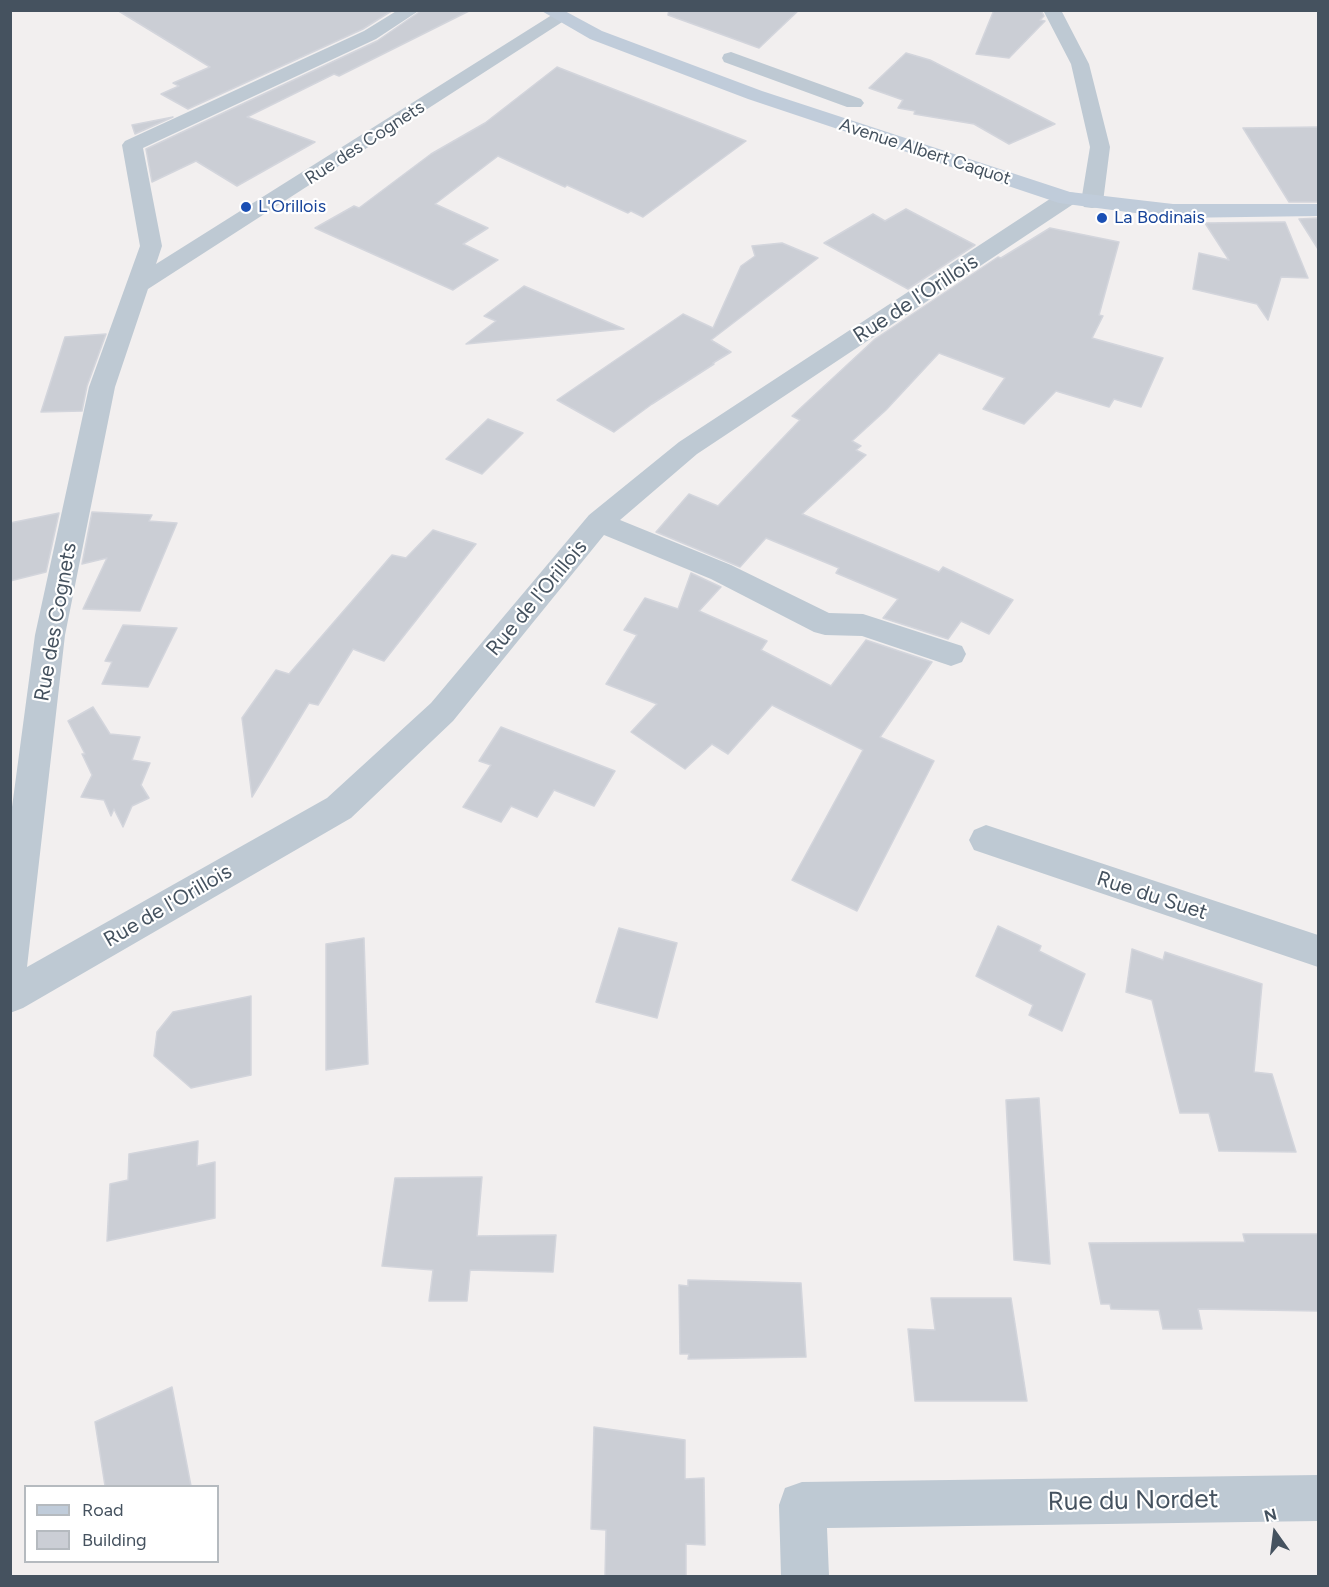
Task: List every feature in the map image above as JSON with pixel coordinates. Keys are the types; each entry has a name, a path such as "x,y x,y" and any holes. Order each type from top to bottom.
{"main road":[{"name":"Avenue Albert Caquot","path":"555,14 596,35 755,95 1079,200 1173,211 1318,210"}],"street":[{"name":"Rue des Cognets","path":"10,965 50,635 102,387 151,246 132,145 370,34 411,10"},
{"path":"1052,10 1080,64 1101,147 1079,200"},
{"name":"Rue des Cognets","path":"137,286 555,14"},
{"path":"730,58 854,103"},
{"path":"755,95 781,77"},
{"name":"Rue de l'Orillois","path":"10,996 339,808 442,711 599,522 688,448 1079,200"},
{"path":"599,522 721,572 825,624 863,624 951,654"},
{"name":"Rue du Suet","path":"986,840 1318,951"},
{"name":"Rue du Nordet","path":"805,1576 802,1505 1318,1498"}],"building":[{"path":"117,10 393,10 363,29 188,109 161,94 179,86 173,83 210,67"},
{"path":"422,10 471,10 339,76 334,74 247,117 315,142 237,186 196,161 152,182 146,149 377,41"},
{"path":"669,10 799,10 759,48 668,15"},
{"path":"994,10 1041,10 1044,16 1040,20 1045,21 1009,58 976,54"},
{"path":"906,53 930,60 1055,124 1009,144 974,124 914,114 915,111 898,108 903,100 869,88"},
{"path":"557,67 746,141 643,217 631,211 628,213 567,185 565,187 498,156 435,204 488,228 463,244 498,260 453,290 315,228 354,206 359,208 431,154 485,123"},
{"path":"173,117 135,134 132,125"},
{"path":"1318,127 1318,202 1289,202 1243,128"},
{"path":"906,209 975,245 908,289 824,243 873,214 885,221"},
{"path":"1318,218 1318,249 1299,219"},
{"path":"1285,222 1308,278 1281,277 1268,320 1257,304 1193,289 1199,253 1229,260 1205,223"},
{"path":"1050,228 1119,242 1099,315 1103,316 1092,338 1163,358 1141,407 1114,399 1109,407 1056,391 1024,424 983,409 1005,378 939,353 886,410 852,441 861,446 856,450 866,455 802,514 939,572 943,567 1013,600 989,634 961,621 948,639 883,618 898,599 836,573 839,568 766,538 740,567 656,532 689,494 718,506 800,420 792,416 875,339 998,257 1001,258"},
{"path":"782,243 818,258 711,340 731,352 714,364 614,432 557,400 683,314 713,328 741,266 755,256 752,246"},
{"path":"524,286 624,329 466,344 496,321 484,316"},
{"path":"106,334 87,386 82,411 41,412 65,337"},
{"path":"488,419 523,433 482,474 446,459"},
{"path":"92,512 152,515 149,521 177,523 140,611 83,609 107,558 82,564"},
{"path":"59,513 46,572 10,581 10,523"},
{"path":"433,530 476,544 384,661 353,649 318,705 309,703 252,797 242,718 276,670 289,674 392,555 406,558"},
{"path":"691,573 721,587 699,611 767,641 761,650 831,686 866,640 932,662 880,737 934,761 857,911 792,880 863,750 772,705 728,754 712,744 685,769 631,732 657,704 606,684 637,635 624,630 645,598 678,609"},
{"path":"123,625 177,628 148,687 102,684 112,662 105,661"},
{"path":"93,707 110,734 140,737 132,760 150,763 141,785 149,798 132,806 123,827 114,809 111,816 104,800 81,797 92,775 82,754 85,754 68,721"},
{"path":"501,727 615,771 594,806 554,790 537,817 511,806 501,822 463,807 491,765 479,761"},
{"path":"998,926 1041,946 1039,951 1085,974 1062,1031 1029,1015 1033,1005 976,976"},
{"path":"619,928 677,943 657,1018 596,1002"},
{"path":"364,938 368,1064 326,1070 326,944"},
{"path":"1132,949 1163,960 1165,952 1262,984 1254,1072 1272,1074 1296,1152 1219,1151 1209,1113 1180,1113 1152,1000 1126,992"},
{"path":"251,996 251,1075 191,1088 154,1056 157,1032 173,1012"},
{"path":"1039,1098 1050,1264 1014,1260 1006,1100"},
{"path":"198,1141 197,1166 215,1162 215,1218 107,1241 110,1184 128,1180 129,1154"},
{"path":"482,1177 477,1236 556,1235 553,1272 470,1270 467,1301 429,1301 433,1270 382,1266 395,1178"},
{"path":"1243,1234 1318,1234 1318,1311 1198,1309 1202,1329 1163,1329 1159,1310 1111,1309 1110,1304 1101,1304 1089,1243 1245,1242"},
{"path":"688,1280 801,1283 806,1357 688,1359 689,1354 680,1354 679,1285 688,1286"},
{"path":"931,1298 1011,1298 1027,1401 915,1401 908,1329 935,1330"},
{"path":"172,1387 191,1485 105,1485 95,1422"},
{"path":"594,1427 685,1440 685,1479 704,1478 705,1545 686,1544 686,1576 605,1576 606,1530 591,1529"}],"place":[{"name":"L'Orillois","path":"246,207"},
{"name":"La Bodinais","path":"1102,218"}]}
